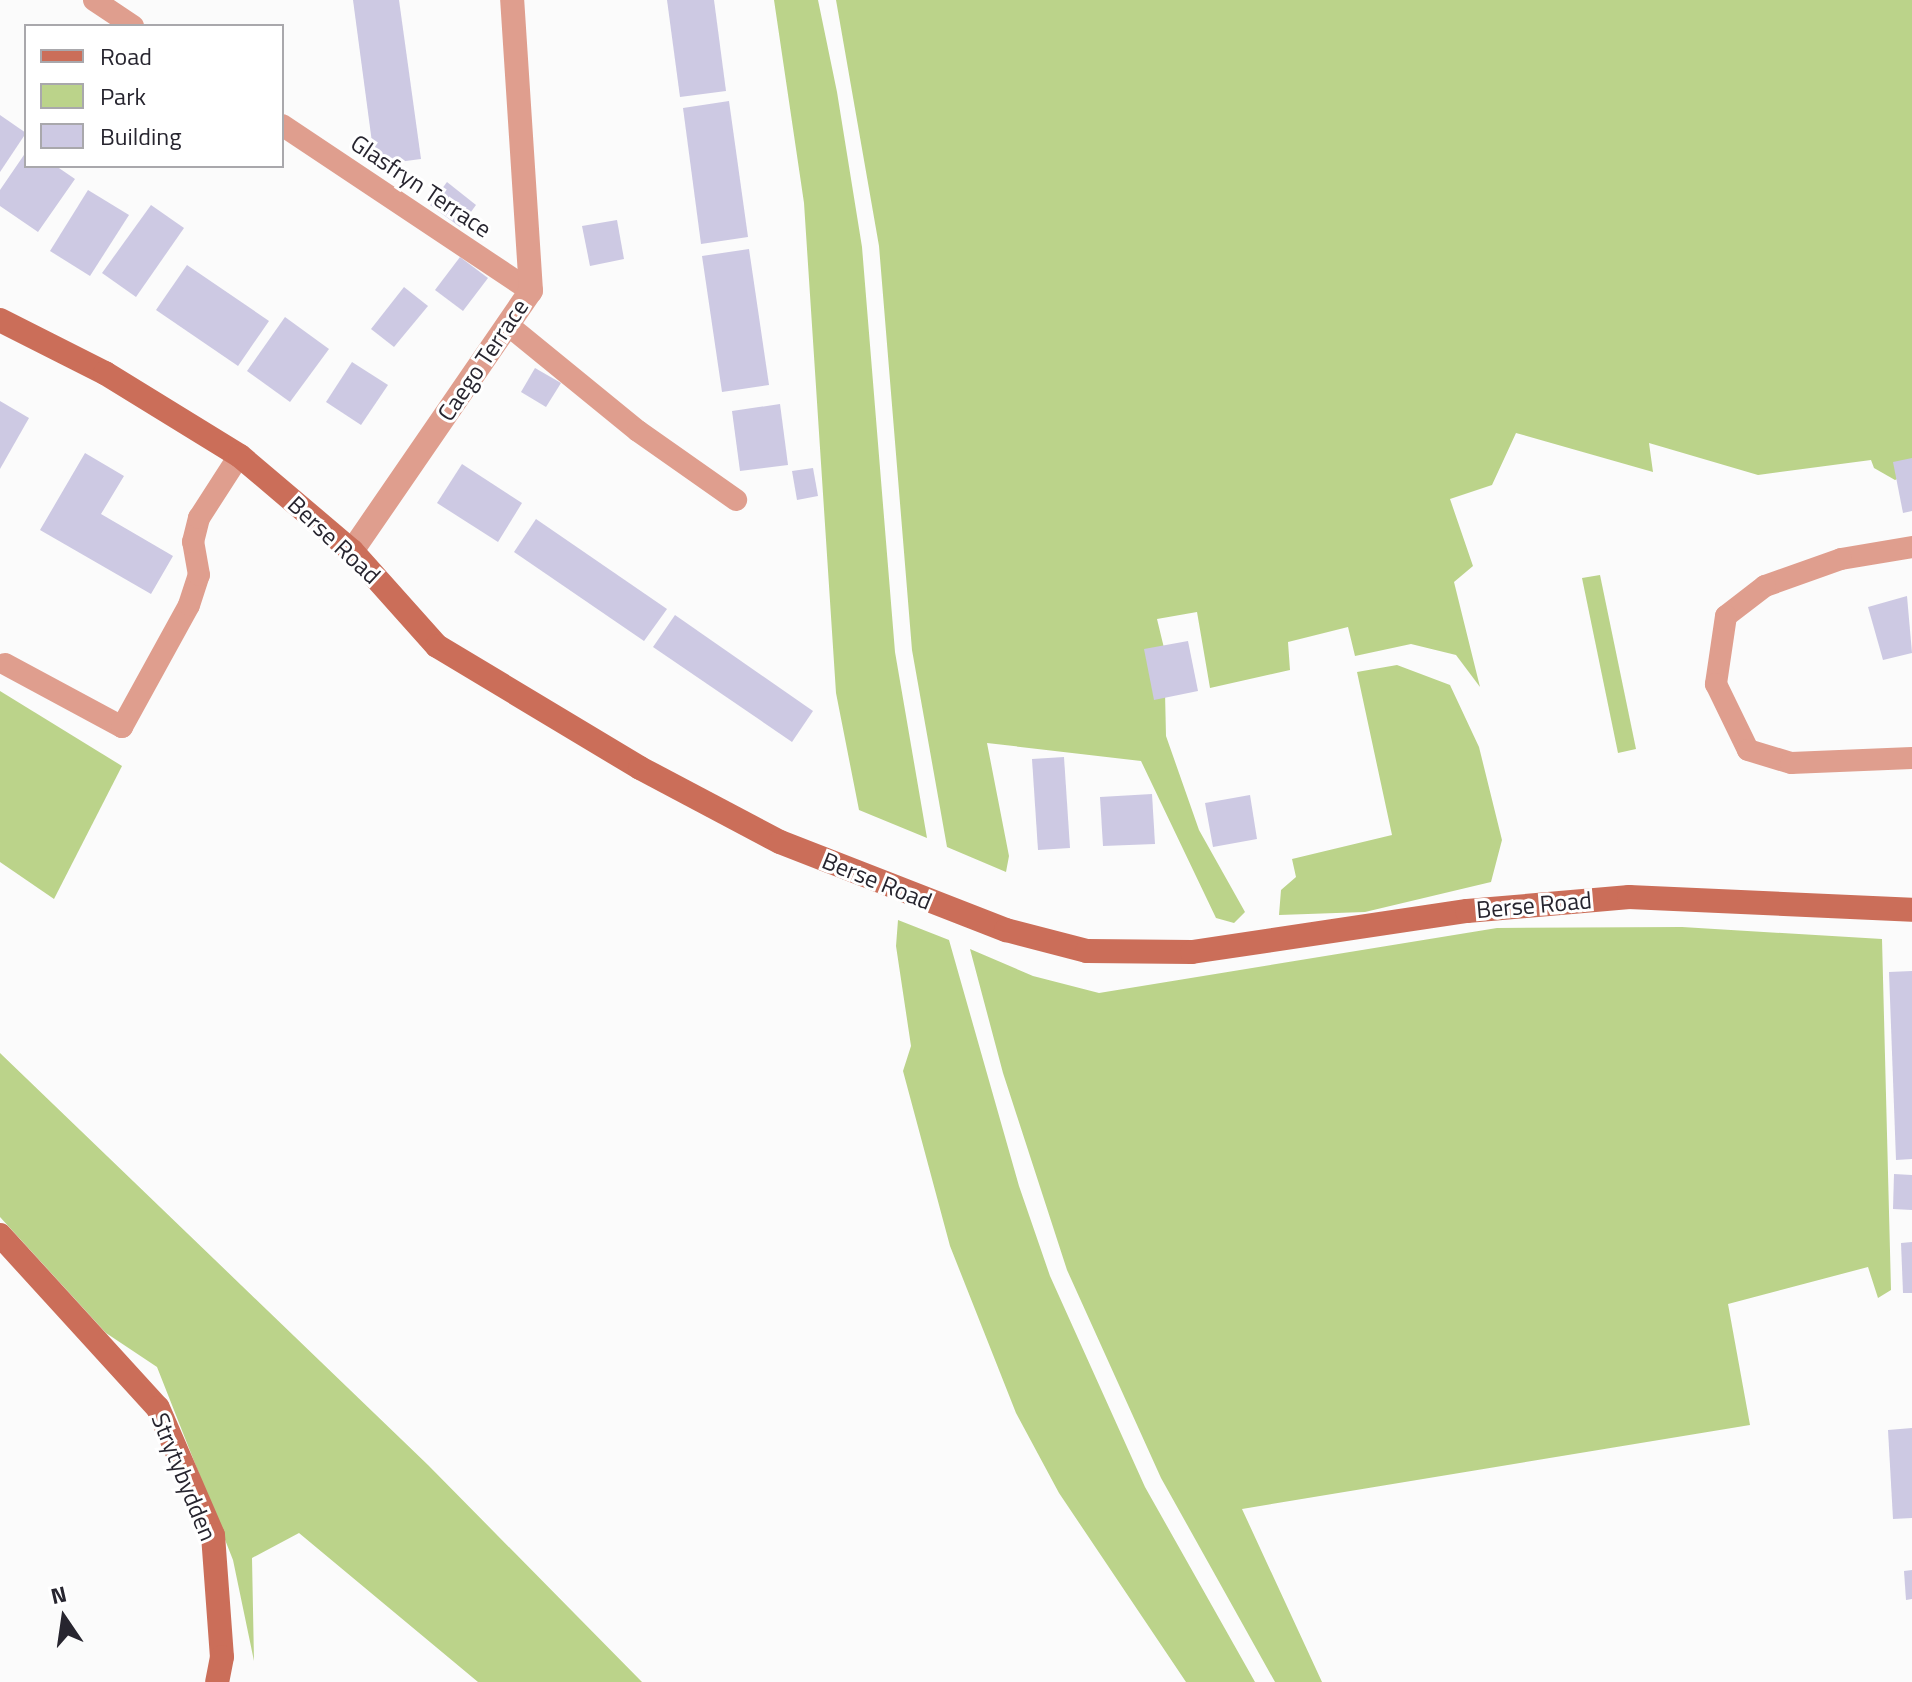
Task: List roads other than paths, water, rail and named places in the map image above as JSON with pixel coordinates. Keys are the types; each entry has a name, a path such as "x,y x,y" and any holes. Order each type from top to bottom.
{"main road":[{"name":"Berse Road","path":"1,321 105,373 239,456 352,551 437,646 640,768 780,842 898,891 1006,930 1087,951 1192,952 1467,911 1629,897 1912,910"},
{"name":"Strytybydden","path":"0,1235 158,1408 213,1535 222,1657 217,1682"}],"street":[{"name":"Caego Terrace","path":"352,551 531,291 512,0"}],"lane":[{"path":"94,0 130,24"},
{"name":"Glasfryn Terrace","path":"284,126 531,291"},
{"path":"508,325 638,431 736,500"},
{"path":"5,664 122,727 189,605 199,575 193,542 199,518 239,456"},
{"path":"1912,547 1841,559 1765,586 1726,616 1716,684 1748,750 1791,763 1912,758"}]}
